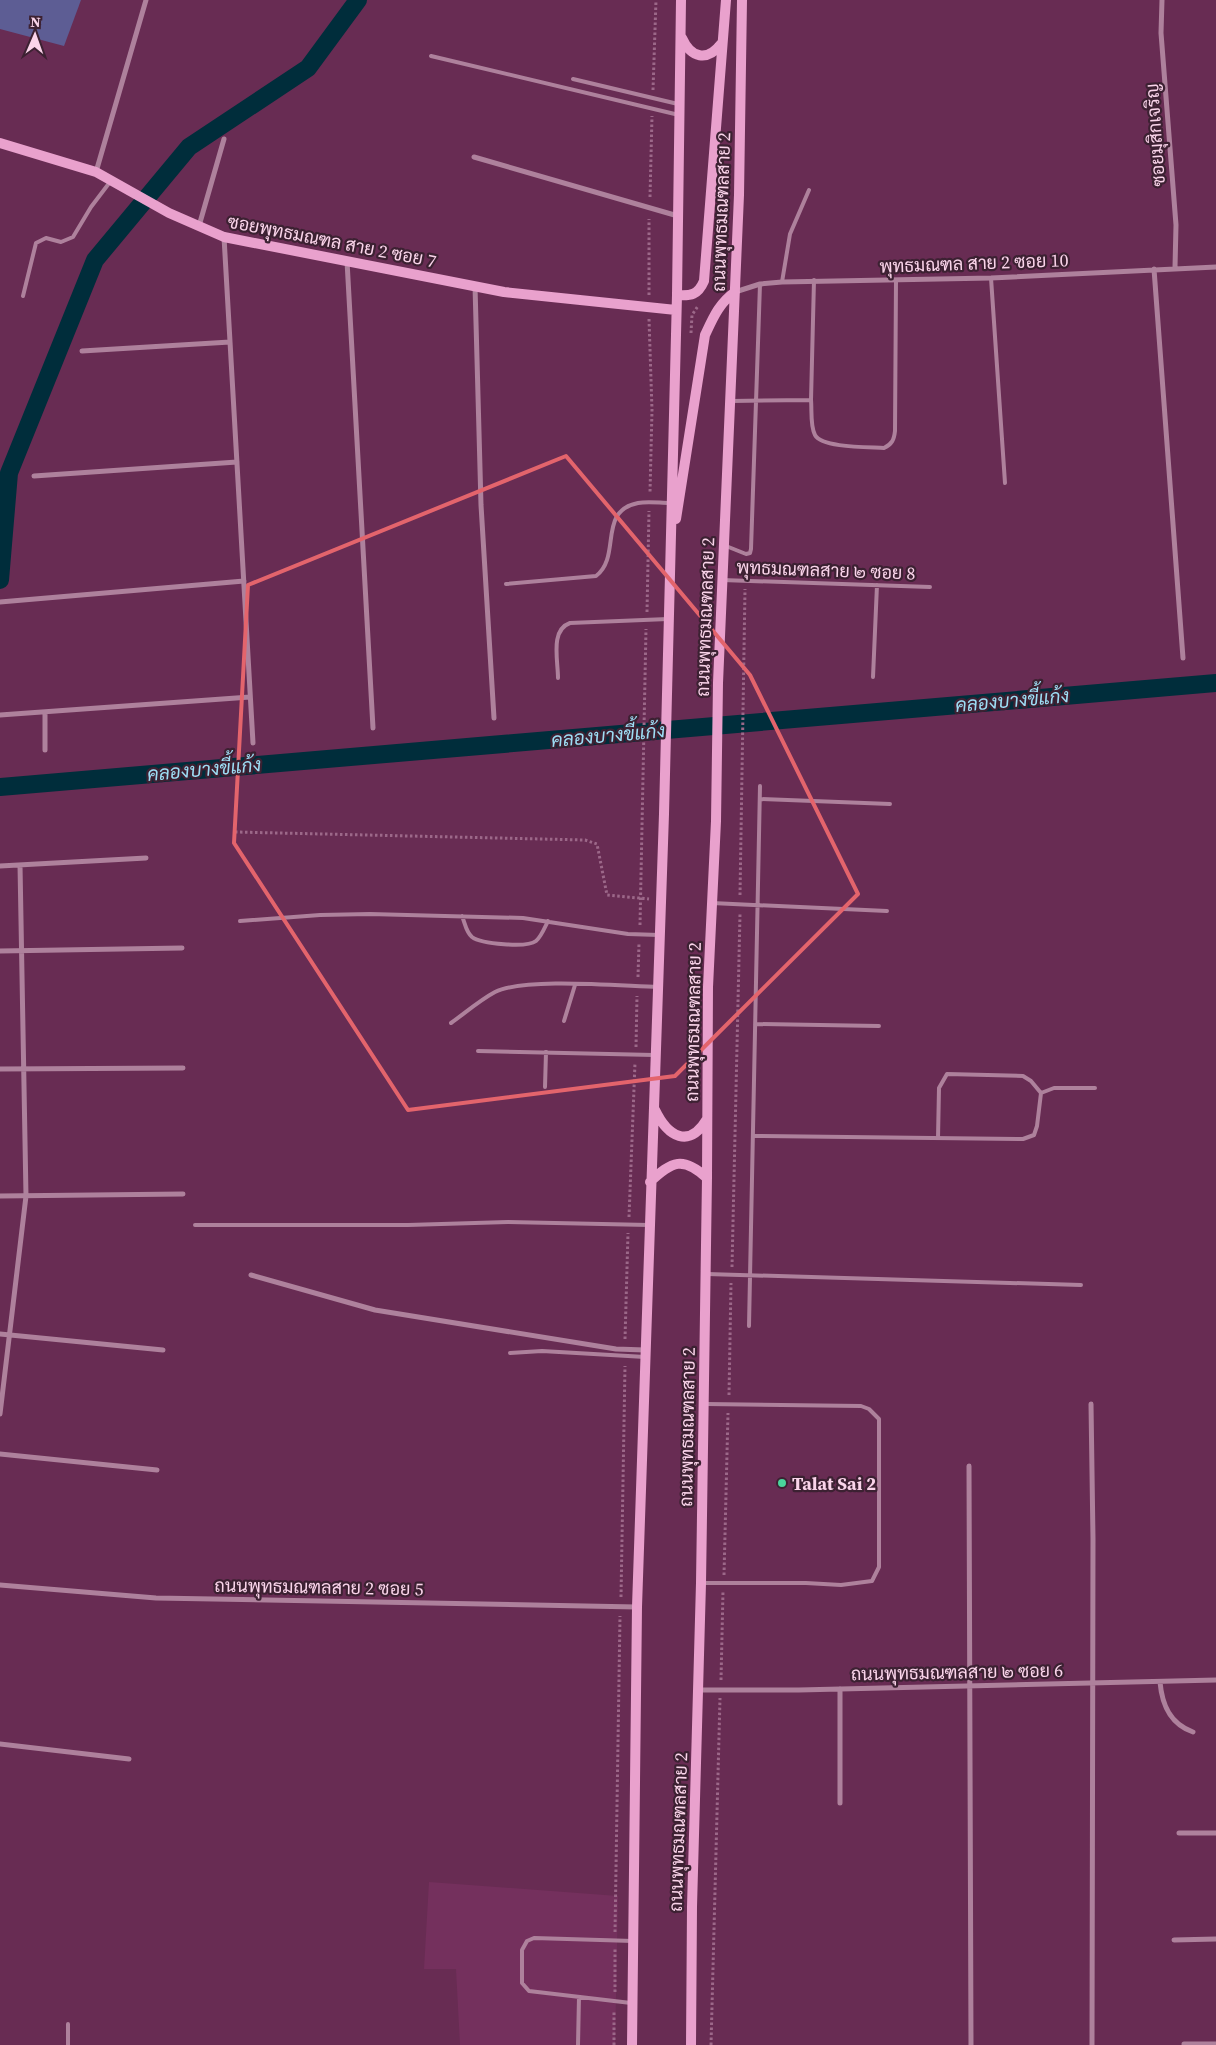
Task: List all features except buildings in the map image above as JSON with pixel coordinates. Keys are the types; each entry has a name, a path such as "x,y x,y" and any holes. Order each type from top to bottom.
{"main road":[{"name":"ถนนพุทธมณฑลสาย 2","path":"632,2045 637,1607 664,814 679,216 680,35 682,0"},
{"path":"677,295 694,295 700,290 704,281 721,44 726,0"},
{"name":"ถนนพุทธมณฑลสาย 2","path":"690,2045 699,1690 708,1178 708,987 716,821 722,580 735,292 742,0"},
{"path":"680,35 690,51 702,56 715,53 721,44"},
{"name":"ซอยพุทธมณฑล สาย 2 ซอย 7","path":"0,142 96,172 169,213 224,237 504,292 676,310"},
{"path":"670,562 705,335 725,299 735,292"},
{"path":"655,1108 664,1127 679,1135 695,1135 708,1118"},
{"path":"650,1182 663,1170 675,1164 684,1164 697,1169 708,1178"}],"street":[{"path":"96,172 146,0"},
{"name":"ซอยมุสิกเจริญ","path":"1162,0 1161,33 1176,225 1175,267"},
{"path":"199,226 224,139"},
{"path":"474,157 679,216"},
{"path":"224,237 253,743"},
{"path":"347,261 373,728"},
{"name":"พุทธมณฑล สาย 2 ซอย 10","path":"735,292 760,284 814,280 991,278 1175,267 1216,267"},
{"path":"1154,269 1183,658"},
{"path":"475,286 481,506 494,718"},
{"path":"82,351 230,342"},
{"path":"34,476 237,462"},
{"path":"0,602 244,581"},
{"path":"0,716 250,697"},
{"path":"45,712 45,750"},
{"path":"0,866 146,858"},
{"path":"0,1414 26,1196 20,865"},
{"path":"0,951 182,948"},
{"path":"0,1069 182,1068"},
{"path":"0,1196 183,1194"},
{"path":"251,1275 375,1310 645,1353"},
{"path":"0,1334 163,1350"},
{"path":"1091,1404 1092,2045"},
{"path":"0,1454 157,1470"},
{"path":"969,1466 971,2045"},
{"name":"ถนนพุทธมณฑลสาย 2 ซอย 5","path":"0,1585 156,1598 637,1607"},
{"name":"ถนนพุทธมณฑลสาย ๒ ซอย 6","path":"699,1690 840,1689 1216,1680"},
{"path":"1160,1682 1161,1699 1166,1708 1180,1727 1193,1732"},
{"path":"840,1689 840,1803"},
{"path":"0,1744 129,1759"},
{"path":"1179,1832 1216,1833"},
{"path":"1174,1940 1216,1939"},
{"path":"1184,2044 1216,2044"}],"lane":[{"path":"431,56 652,109 680,110"},
{"path":"573,80 653,97 680,110"},
{"path":"23,296 36,243 46,238 61,242 72,237 111,180"},
{"path":"782,282 790,234 810,190"},
{"path":"991,278 1006,483"},
{"path":"814,280 811,400 813,430 816,438 825,443 884,448 890,446 894,439 895,431 896,280"},
{"path":"724,545 746,554 750,553 751,549 760,284"},
{"path":"730,400 811,400"},
{"path":"506,584 596,576 602,571 608,559 612,524 621,511 638,503 671,503"},
{"name":"พุทธมณฑลสาย ๒ ซอย 8","path":"722,580 930,587"},
{"path":"873,677 877,585"},
{"path":"558,678 557,637 563,625 570,622 668,619"},
{"path":"749,1326 760,786"},
{"path":"760,799 890,804"},
{"path":"712,903 887,911"},
{"path":"240,921 320,914 462,916 548,921 580,928 659,935"},
{"path":"462,916 468,933 473,938 480,942 504,944 536,941 548,921"},
{"path":"451,1023 494,992 507,987 527,984 575,984 658,987"},
{"path":"564,1021 575,984"},
{"path":"755,1024 879,1026"},
{"path":"478,1051 656,1056"},
{"path":"545,1087 546,1052"},
{"path":"753,1136 1023,1139 1034,1135 1041,1093 1031,1081 1023,1076 946,1074 939,1088 938,1138"},
{"path":"1041,1093 1054,1088 1096,1088"},
{"path":"195,1226 416,1225 508,1222 649,1225"},
{"path":"705,1274 1081,1285"},
{"path":"510,1353 542,1351 625,1356 645,1353"},
{"path":"701,1583 841,1585 872,1581 880,1567 878,1419 869,1410 861,1406 703,1404"},
{"path":"632,2004 533,1992 522,1983 522,1950 523,1945 527,1941 534,1938 633,1940"},
{"path":"578,2045 579,1997"},
{"path":"68,2024 68,2045"}],"path":[{"path":"653,97 656,0"},
{"path":"649,295 652,109"},
{"path":"625,1349 640,934 646,668"},
{"path":"711,2045 732,1276 744,669"},
{"path":"235,832 585,840 597,844 607,895 661,900"},
{"path":"614,2045 625,1356"}],"highlighted area":[{"path":"566,456 750,675 858,894 675,1076 408,1110 234,843 248,585"}],"shaded area":[{"path":"0,0 81,0 64,46 0,29"},
{"path":"429,1882 618,1896 615,2045 460,2045 456,1969 424,1969"}],"waterway":[{"path":"0,580 9,473 95,260 189,147 308,68 358,0"},
{"name":"คลองบางขี้แก้ง","path":"0,787 1216,683"}],"place":[{"name":"Talat Sai 2","path":"782,1483"}]}
